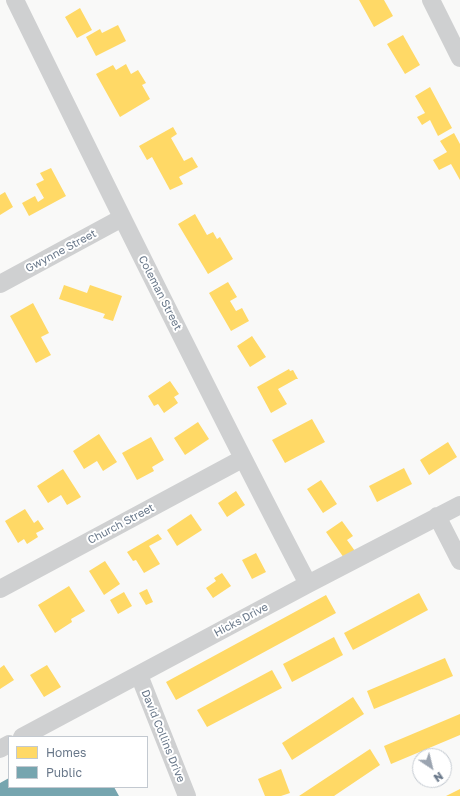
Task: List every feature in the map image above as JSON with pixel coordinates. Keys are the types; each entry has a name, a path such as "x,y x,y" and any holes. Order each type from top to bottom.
{"street":[{"name":"Coleman Street","path":"16,0 122,218 242,459 308,584"},
{"path":"431,0 453,30 460,58"},
{"name":"Gwynne Street","path":"0,284 122,218"},
{"name":"Church Street","path":"0,589 242,459"},
{"name":"Hicks Drive","path":"24,736 308,584 460,505"},
{"path":"437,516 460,561"},
{"name":"David Collins Drive","path":"139,675 187,796"}],"building: Homes":[{"path":"359,0 384,0 393,16 374,27"},
{"path":"80,8 92,30 77,38 65,17"},
{"path":"118,25 126,41 96,56 86,37 100,29 102,33"},
{"path":"403,35 420,65 405,74 387,44"},
{"path":"126,64 131,74 138,70 146,83 142,85 150,99 120,117 96,74 113,65 116,70"},
{"path":"430,87 452,128 438,136 430,120 422,125 417,117 425,113 415,96"},
{"path":"173,127 177,134 171,138 184,161 192,157 198,167 179,177 183,184 170,190 152,157 147,160 139,146"},
{"path":"454,133 460,144 460,180 451,164 439,170 433,160 447,152 440,141"},
{"path":"51,168 66,196 29,216 22,203 35,196 38,202 44,198 36,184 44,180 40,173"},
{"path":"5,192 13,207 0,215 0,195"},
{"path":"195,214 207,235 213,232 217,239 220,237 233,259 208,274 178,224"},
{"path":"228,282 237,297 230,301 236,311 242,308 249,321 231,331 209,293"},
{"path":"64,285 87,293 90,285 122,296 113,321 103,318 105,314 59,299"},
{"path":"33,303 49,333 41,337 51,355 36,363 10,316"},
{"path":"252,336 266,357 250,367 237,346"},
{"path":"289,369 290,371 293,370 298,379 278,389 287,404 271,413 257,387"},
{"path":"170,381 179,394 174,397 178,403 164,413 158,404 154,406 148,396"},
{"path":"312,419 325,442 285,463 272,440"},
{"path":"198,422 209,439 185,455 174,438"},
{"path":"99,434 117,462 103,471 97,461 84,469 73,451"},
{"path":"151,437 164,460 152,467 154,471 137,480 122,453"},
{"path":"448,442 457,457 429,475 420,460"},
{"path":"404,468 412,484 377,502 369,486"},
{"path":"63,469 81,497 67,505 61,495 48,503 37,486"},
{"path":"321,480 337,504 323,513 307,489"},
{"path":"236,491 245,505 227,517 218,503"},
{"path":"25,509 34,523 38,520 44,529 36,533 38,537 27,544 24,539 18,543 5,521"},
{"path":"191,514 202,530 177,546 167,530"},
{"path":"342,521 353,536 347,540 355,551 344,558 326,532"},
{"path":"158,534 162,539 149,546 160,564 144,573 136,560 133,561 127,552"},
{"path":"256,553 266,572 252,579 242,560"},
{"path":"105,561 120,584 104,595 89,571"},
{"path":"222,573 231,586 213,598 206,588 216,581 214,578"},
{"path":"69,586 85,611 71,619 72,622 55,633 38,605"},
{"path":"147,589 153,602 146,605 139,593"},
{"path":"124,592 132,606 118,614 110,600"},
{"path":"419,593 428,610 353,650 344,633"},
{"path":"326,595 336,613 176,700 166,682"},
{"path":"334,637 343,655 292,682 283,664"},
{"path":"445,658 453,676 374,709 367,691"},
{"path":"4,665 14,680 0,689 0,668"},
{"path":"47,665 61,687 44,697 30,675"},
{"path":"272,670 282,688 207,727 197,710"},
{"path":"353,697 364,714 292,760 282,743"},
{"path":"460,714 460,735 429,748 412,748 412,755 391,764 384,746"},
{"path":"370,749 380,765 334,796 299,796"},
{"path":"281,769 290,793 281,796 265,796 258,779"},
{"path":"460,789 460,796 446,796"}],"building: Public":[{"path":"8,779 8,788 115,788 119,796 0,796 0,783"}]}
